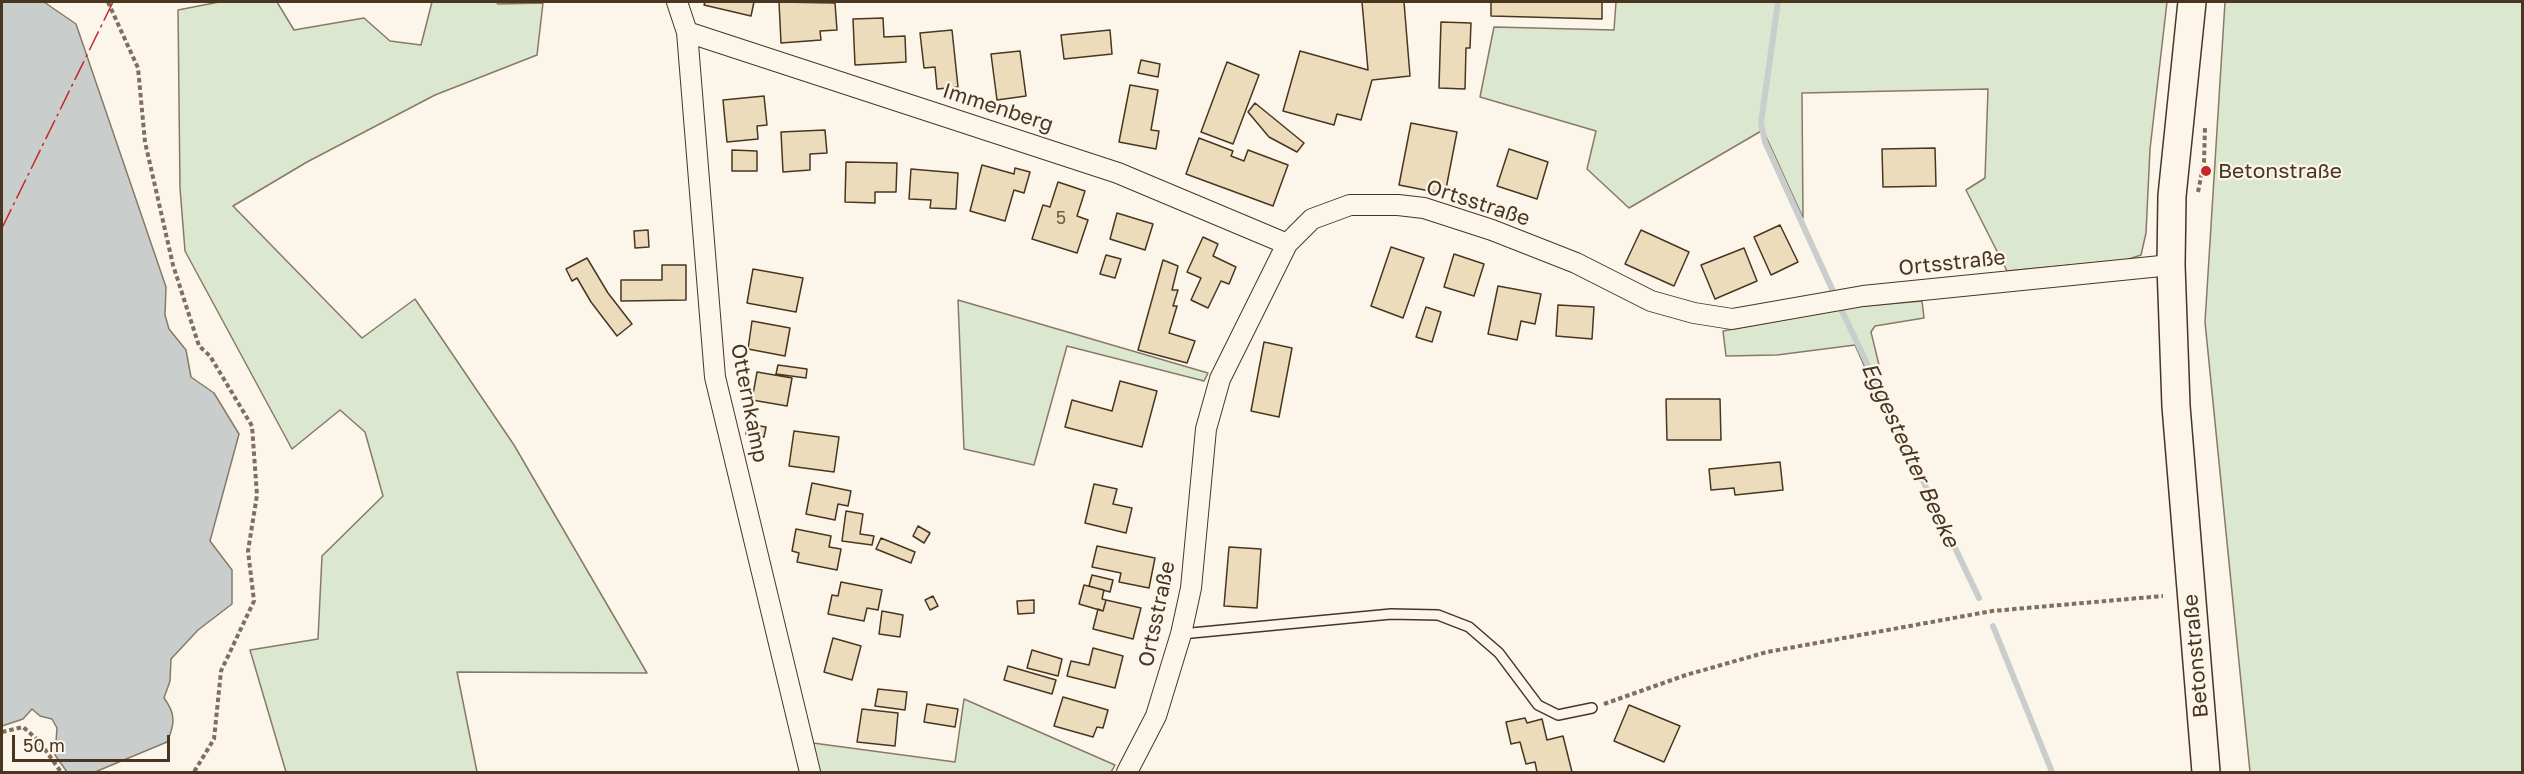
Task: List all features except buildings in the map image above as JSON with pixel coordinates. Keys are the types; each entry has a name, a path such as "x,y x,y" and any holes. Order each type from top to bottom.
{"main road":[{"name":"Betonstraße","path":"2192,2 2172,196 2171,265 2176,406 2206,772"}],"street":[{"name":"Otternkamp","path":"677,2 687,32 715,377 810,772"},
{"name":"Immenberg","path":"687,32 1119,172 1287,244"},
{"name":"Ortsstraße","path":"1127,772 1156,716 1182,634 1191,588 1206,429 1220,379 1287,244 1312,219 1350,205 1398,205 1424,208 1492,230 1576,263 1651,301 1694,313 1732,319 1863,296 2171,265"}],"lane":[{"path":"1182,634 1391,614 1438,615 1469,627 1499,653 1538,705 1558,715 1592,708"}],"path":[{"path":"108,2 138,68 145,142 172,265 199,346 210,356 252,426 257,495 248,551 254,602 221,671 214,739 194,772"},
{"path":"1592,708 1686,675 1767,652 1992,610 2163,596"},
{"path":"2,732 23,727 39,741 61,772"}],"green space":[{"path":"219,2 277,2 294,30 364,18 390,41 421,45 432,2 543,3 537,55 435,95 307,162 233,206 362,338 415,299 514,445 647,673 457,672 477,772 286,772 250,650 318,639 322,556 383,496 365,432 340,410 292,449 185,251 180,188 178,10"},
{"path":"1616,2 2167,2 2150,149 2146,233 2141,255 2126,260 2007,271 1966,190 1985,178 1988,89 1802,93 1803,218 1763,130 1629,208 1587,169 1596,131 1480,97 1494,27 1614,30"},
{"path":"2225,2 2522,2 2522,772 2250,772 2205,322"},
{"path":"958,300 1208,373 1204,381 1067,346 1034,465 964,449"},
{"path":"1922,301 1924,318 1875,326 1871,332 1880,369 1867,372 1855,345 1777,355 1726,356 1723,331 1853,307"},
{"path":"964,699 1115,765 1111,772 819,772 813,743 955,762"}],"shaded area":[{"path":"2,2 44,2 76,24 166,287 165,315 169,329 186,350 191,377 214,393 239,434 210,541 232,570 232,604 198,630 171,659 170,681 164,698 171,709 173,719 172,730 167,742 95,772 67,772 55,755 57,728 52,719 40,716 32,709 23,719 2,726"}],"waterway":[{"name":"Eggestedter Beeke","path":"1778,2 1761,123 1765,142 1832,289"},
{"name":"Eggestedter Beeke","path":"1842,311 1979,598"},
{"name":"Eggestedter Beeke","path":"1993,626 2052,772"}],"power":[{"path":"2,228 113,2"}],"place":[{"name":"Betonstraße","path":"2206,171"}]}
